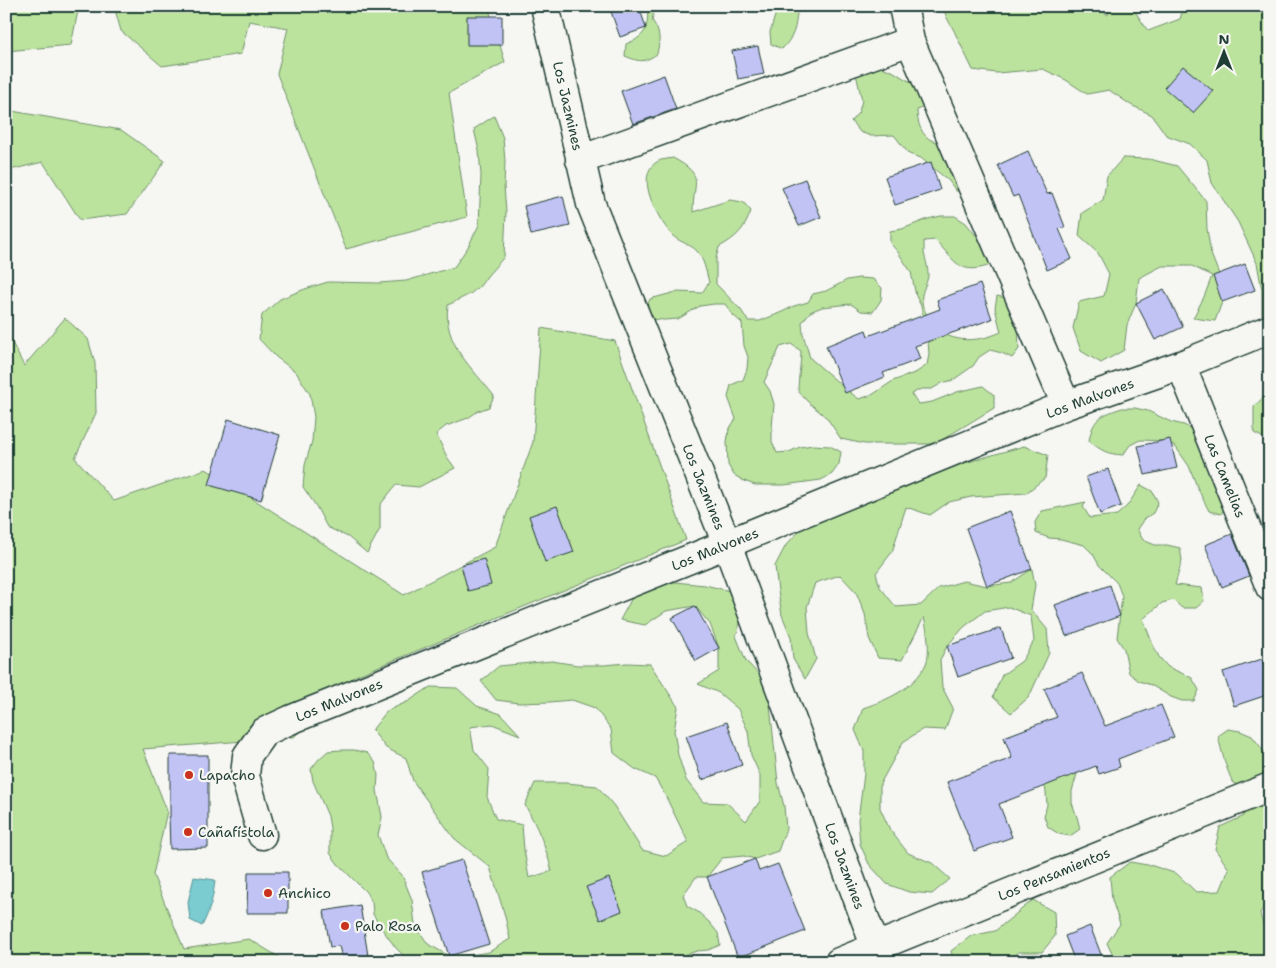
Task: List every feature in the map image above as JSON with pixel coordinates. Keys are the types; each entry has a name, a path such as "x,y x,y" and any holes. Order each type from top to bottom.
{"street":[{"name":"Los Jazmines","path":"545,6 591,204 727,544 878,954"},
{"path":"903,6 910,41 1066,405"},
{"path":"580,160 910,41"},
{"name":"Los Malvones","path":"262,835 245,776 247,756 264,732 1066,405 1181,365 1270,329"},
{"name":"Las Camelias","path":"1181,365 1270,586"},
{"name":"Los Pensamientos","path":"839,962 878,954 1270,787"}],"green space":[{"path":"6,6 79,6 71,45 6,51"},
{"path":"114,6 488,6 505,62 449,93 467,217 346,249 277,74 288,28 249,21 241,54 162,66 121,31"},
{"path":"647,6 655,6 652,20 658,33 658,49 657,54 652,57 638,60 625,56 626,44 637,39 644,32 646,28"},
{"path":"778,6 798,6 793,34 782,49 771,44 770,32"},
{"path":"944,6 988,6 991,12 998,6 1095,6 1108,15 1110,6 1134,6 1134,10 1148,31 1180,19 1184,6 1270,6 1270,326 1262,315 1262,290 1257,263 1238,222 1212,183 1207,160 1190,144 1166,135 1152,115 1131,105 1109,90 1087,94 1066,80 1043,69 997,73 973,70 947,17"},
{"path":"871,60 918,85 932,105 917,110 920,128 929,139 946,143 971,190 956,191 949,181 921,158 909,154 894,135 871,136 860,132 851,121 859,112 862,100 856,74"},
{"path":"6,110 121,130 165,161 127,214 80,220 43,162 6,171"},
{"path":"494,116 503,138 505,161 506,212 504,257 480,286 470,294 448,305 447,319 454,344 494,396 489,407 478,411 468,418 446,426 436,434 447,457 455,468 419,487 396,485 380,505 380,529 367,553 348,537 327,527 303,487 305,465 312,441 314,417 310,394 296,372 276,357 259,339 262,315 280,299 328,282 379,283 406,281 454,267 468,247 479,225 481,175 479,151 474,129"},
{"path":"673,158 683,164 694,175 693,212 730,200 743,202 751,211 746,223 739,232 719,247 716,258 716,284 741,310 748,321 760,321 808,302 813,294 826,291 847,280 859,278 873,279 882,288 881,300 873,312 861,311 851,304 822,307 810,312 802,322 803,334 810,358 859,399 872,395 893,381 917,372 927,365 929,354 928,341 921,306 916,296 911,272 890,243 890,231 941,216 955,216 966,223 990,253 991,265 971,269 964,267 953,260 935,240 924,241 928,276 922,295 922,304 929,319 944,334 972,340 1001,332 995,308 997,296 1010,299 1018,323 1019,349 1012,358 990,350 979,357 973,366 953,380 942,383 932,389 921,389 911,394 919,404 932,402 957,392 983,386 994,395 994,408 940,441 929,444 865,444 841,439 827,418 798,391 801,351 791,344 780,347 764,382 770,391 774,404 772,442 777,453 789,452 800,447 813,445 830,446 841,452 839,464 832,474 821,480 784,485 755,485 734,475 728,465 727,442 729,429 736,419 728,397 731,385 743,380 747,369 748,357 744,346 742,323 725,304 700,306 678,319 652,319 645,310 650,299 676,292 702,293 709,282 699,253 673,236 655,209 650,197 647,185 648,175 652,166 661,160"},
{"path":"1123,158 1149,159 1177,166 1206,201 1207,229 1211,254 1220,277 1222,302 1215,321 1193,318 1212,276 1192,266 1162,266 1139,278 1136,303 1127,325 1124,350 1101,363 1081,351 1073,328 1079,302 1104,296 1109,274 1098,253 1079,236 1082,213 1103,200 1107,176"},
{"path":"65,318 88,339 95,363 96,413 75,458 114,501 206,469 404,595 495,547 533,442 541,328 615,341 686,540 353,677 294,737 143,749 167,811 153,875 184,949 249,939 287,962 6,962 6,331 24,366"},
{"path":"1270,390 1270,441 1254,433 1254,407"},
{"path":"1122,408 1148,411 1171,422 1184,425 1196,432 1232,498 1221,514 1209,511 1189,466 1175,446 1165,441 1140,440 1130,445 1123,455 1105,451 1089,441 1093,427 1099,418"},
{"path":"1024,446 1048,455 1045,478 1026,493 971,497 949,502 930,515 906,507 892,552 876,573 880,587 896,607 921,605 939,588 964,581 987,586 1011,583 1032,569 1035,585 1031,610 1047,629 1049,653 1029,697 1011,713 993,697 1002,675 1022,661 1034,641 1031,616 1009,607 985,611 964,627 947,646 940,660 942,687 953,708 945,730 923,729 903,742 880,784 880,808 890,830 908,853 932,863 950,879 932,894 909,892 887,884 869,864 860,844 858,820 864,774 864,751 855,730 863,708 899,692 921,673 926,664 928,653 924,617 902,660 878,658 869,638 865,614 856,592 840,575 815,583 807,607 809,633 816,659 805,679 793,659 791,637 782,615 775,566 786,545 805,525 876,499 898,487 947,468"},
{"path":"1141,485 1152,491 1158,502 1153,513 1144,519 1137,529 1143,540 1155,545 1180,548 1182,560 1175,585 1202,588 1204,601 1196,608 1182,608 1173,600 1162,603 1143,619 1159,657 1168,667 1192,678 1199,690 1194,701 1182,701 1171,697 1151,685 1139,681 1129,673 1124,649 1117,638 1122,596 1117,583 1099,565 1093,554 1084,545 1049,538 1036,533 1035,522 1042,511 1086,502 1083,507 1090,518 1117,515 1127,506"},
{"path":"654,580 705,585 730,591 744,611 736,636 746,661 764,680 770,705 778,783 784,806 786,829 778,851 755,859 744,856 722,858 707,877 696,877 683,895 687,906 698,912 718,933 720,945 672,959 643,962 410,962 396,948 379,925 373,914 372,902 366,892 338,864 330,853 328,816 313,781 311,769 328,751 354,750 367,753 375,762 378,775 377,790 382,817 378,835 386,858 402,875 412,900 415,925 428,944 449,956 464,956 489,952 510,939 490,867 454,838 413,781 406,758 386,748 372,730 387,711 409,701 430,687 457,688 477,706 501,714 520,735 492,724 470,727 474,750 489,769 487,797 496,819 522,825 529,878 552,871 541,837 525,805 535,783 597,786 614,806 642,850 666,856 688,842 655,778 635,769 614,753 611,729 595,708 572,700 519,703 496,700 481,681 499,666 552,661 577,665 650,664 678,707 674,731 678,755 686,780 703,802 727,803 746,821 760,801 760,775 751,755 748,731 738,709 719,693 698,684 719,671 719,648 710,624 695,606 666,611 645,625 620,620 633,596"},
{"path":"1228,729 1252,736 1270,759 1266,775 1245,788 1233,783 1228,772 1218,736"},
{"path":"1079,767 1072,791 1072,803 1080,829 1070,836 1059,834 1048,827 1044,816 1047,805 1044,781"},
{"path":"1270,789 1270,830 1266,834 1270,837 1270,896 1260,914 1267,939 1270,939 1270,962 1116,962 1107,943 1120,924 1112,900 1110,877 1130,862 1153,866 1177,874 1196,892 1220,891 1229,869 1215,849 1220,827 1242,817 1254,797"},
{"path":"1033,900 1054,912 1055,936 1042,952 1018,952 1004,962 954,962 951,951 971,936 995,931"}],"water":[{"path":"194,877 215,880 211,904 202,926 190,920 188,902"}],"building":[{"path":"609,6 639,6 646,28 620,37"},
{"path":"467,16 502,16 502,45 467,45"},
{"path":"758,46 764,74 738,79 732,51"},
{"path":"1183,66 1213,91 1193,113 1164,88"},
{"path":"664,75 676,109 633,124 621,91"},
{"path":"1028,151 1047,194 1052,193 1065,227 1059,229 1072,259 1047,270 1018,195 1013,197 998,165"},
{"path":"931,162 940,190 895,205 885,177"},
{"path":"805,179 821,217 799,226 782,188"},
{"path":"563,196 570,226 531,235 524,206"},
{"path":"1245,264 1255,290 1222,302 1213,276"},
{"path":"980,284 992,319 915,346 920,359 883,373 885,377 845,393 826,346 866,330 868,336 940,309 937,300"},
{"path":"1164,289 1183,327 1155,340 1136,303"},
{"path":"228,419 280,435 261,500 209,485"},
{"path":"1170,439 1177,468 1145,475 1138,446"},
{"path":"1108,469 1121,506 1100,514 1086,477"},
{"path":"557,506 574,552 545,562 529,516"},
{"path":"1010,511 1032,569 987,586 966,528"},
{"path":"1232,534 1249,576 1222,587 1205,545"},
{"path":"484,559 491,585 468,591 461,565"},
{"path":"1110,585 1120,616 1066,636 1055,605"},
{"path":"695,606 719,648 696,661 672,618"},
{"path":"1001,628 1011,658 958,677 947,646"},
{"path":"1262,659 1270,682 1270,694 1234,706 1223,672"},
{"path":"1082,673 1105,726 1161,705 1174,737 1118,759 1120,767 1099,774 1096,766 999,804 1012,837 974,851 947,782 1012,758 1004,737 1057,717 1044,689"},
{"path":"727,722 742,765 702,780 686,736"},
{"path":"170,755 208,755 208,848 170,849"},
{"path":"755,859 759,871 778,864 805,931 738,958 707,877"},
{"path":"462,860 489,944 449,956 422,872"},
{"name":"Anchico","path":"248,872 288,872 288,913 247,913"},
{"path":"609,878 622,911 600,920 586,887"},
{"name":"Palo Rosa","path":"360,905 369,962 343,962 339,946 330,947 324,911"},
{"path":"1090,926 1104,962 1075,962 1065,936"}],"place":[{"name":"Lapacho","path":"189,775"},
{"name":"Cañafístola","path":"188,832"},
{"name":"Anchico","path":"268,893"},
{"name":"Palo Rosa","path":"345,926"}]}
